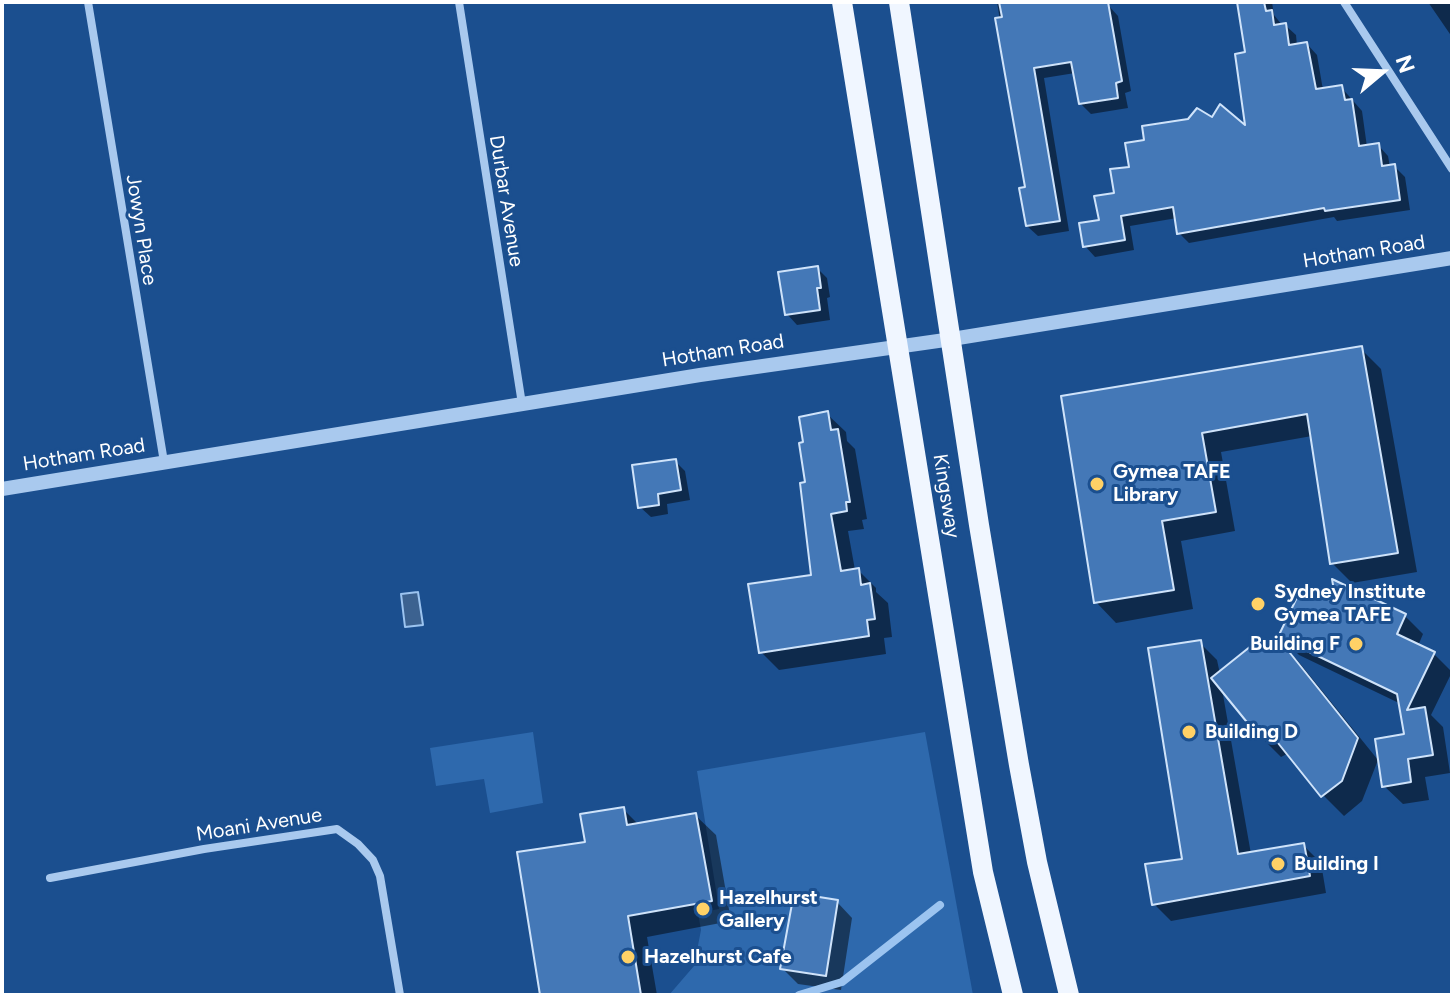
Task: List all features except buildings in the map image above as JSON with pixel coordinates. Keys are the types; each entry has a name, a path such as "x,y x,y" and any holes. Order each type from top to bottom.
{"main road":[{"name":"Kingsway","path":"842,2 983,872 1013,995"},
{"name":"Kingsway","path":"899,2 1019,765 1040,876 1069,995"}],"street":[{"name":"Jowyn Place","path":"88,2 164,462"},
{"name":"Durbar Avenue","path":"459,2 522,405"},
{"path":"1344,2 1452,169"},
{"name":"Hotham Road","path":"2,489 700,375 952,339 1452,258"},
{"name":"Moani Avenue","path":"50,878 204,849 337,829 373,860 380,876 400,995"}],"shaded area":[{"path":"418,592 423,625 405,627 401,594"},
{"path":"533,732 543,803 490,813 484,779 436,786 430,748"},
{"path":"925,732 973,995 669,995 694,966 701,930 698,913 719,909 697,771"}],"waterway":[{"path":"799,995 842,982 940,905"}],"place":[{"name":"Gymea TAFE Library","path":"1097,484"},
{"name":"Sydney Institute Gymea TAFE","path":"1258,604"},
{"name":"Building F","path":"1356,644"},
{"name":"Building D","path":"1189,732"},
{"name":"Building I","path":"1278,864"},
{"name":"Hazelhurst Gallery","path":"703,909"},
{"name":"Hazelhurst Cafe","path":"628,957"}]}
